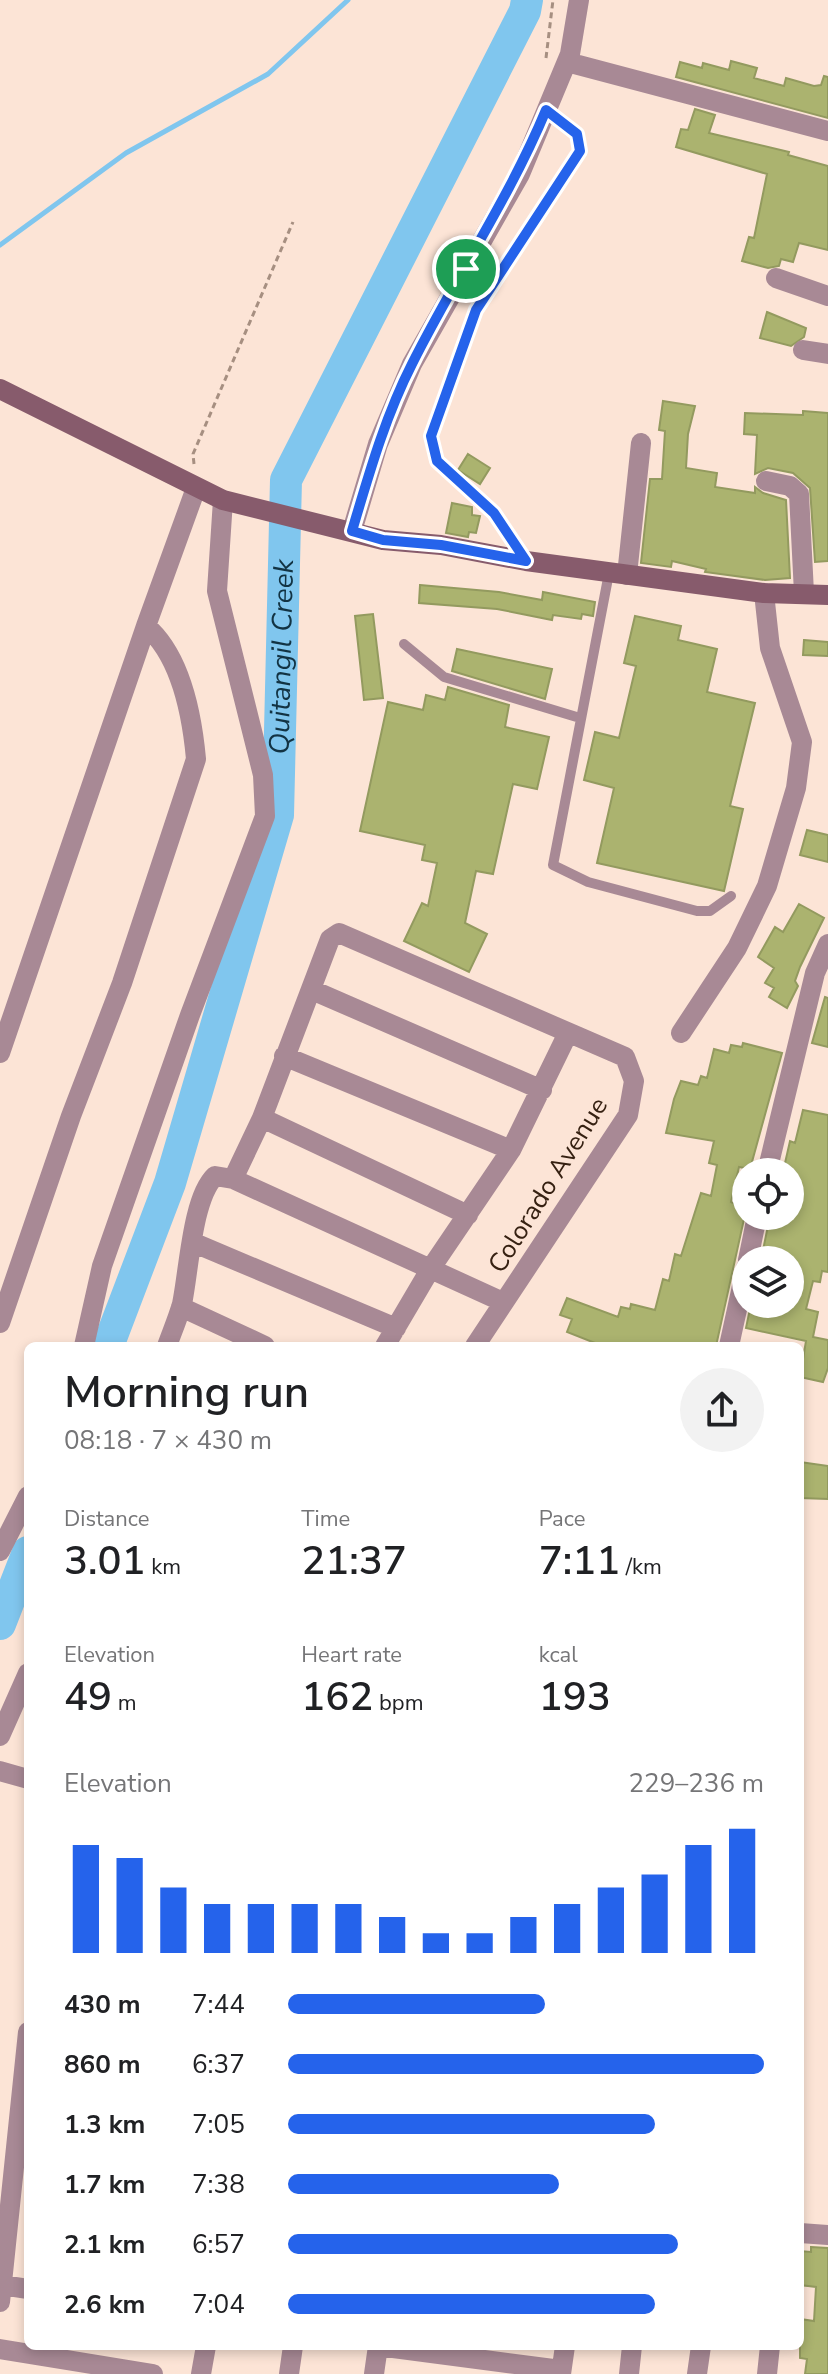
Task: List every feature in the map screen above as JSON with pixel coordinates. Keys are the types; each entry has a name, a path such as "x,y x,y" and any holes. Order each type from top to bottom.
{"street":[{"path":"352,531 378,444 412,364 520,174 567,62 579,0"},
{"path":"567,62 828,131"},
{"path":"776,278 828,296"},
{"path":"803,350 828,354"},
{"path":"0,389 223,500 383,540 441,545 526,561 764,593 828,595"},
{"path":"618,574 641,443"},
{"path":"766,481 790,486 799,494 804,593"},
{"path":"0,1053 196,488"},
{"path":"85,1342 102,1266 190,1015 265,816 263,775 217,591 223,500"},
{"path":"681,1033 737,948 767,886 796,788 802,742 770,648 764,593"},
{"path":"0,1323 71,1116 122,983 196,759 193,732 169,650 146,626"},
{"name":"Colorado Avenue","path":"312,990 330,939 339,933 625,1057 634,1081 628,1115 478,1342"},
{"path":"770,1158 815,973 828,944"},
{"path":"233,1179 262,1118 312,990 542,1090"},
{"path":"387,1342 431,1268 511,1150 568,1033"},
{"path":"284,1056 511,1150"},
{"path":"262,1118 468,1215"},
{"path":"168,1342 181,1307 192,1242 208,1183 215,1176 233,1179 503,1302"},
{"path":"192,1242 396,1328"},
{"path":"181,1307 250,1342"},
{"path":"730,1342 735,1318"},
{"path":"0,1551 24,1504"},
{"path":"0,1736 24,1682"},
{"path":"0,1771 24,1778"},
{"path":"24,2107 18,2217 1,2294 24,2290"},
{"path":"804,2233 828,2235"},
{"path":"0,2349 153,2374"},
{"path":"201,2374 205,2350"},
{"path":"289,2374 292,2350"},
{"path":"374,2374 377,2350"},
{"path":"406,2350 561,2372 564,2350"},
{"path":"629,2374 632,2350"},
{"path":"697,2374 700,2350"},
{"path":"767,2374 770,2350"}],"lane":[{"path":"618,574 580,718 553,865 588,882 697,911 710,911 731,896"},
{"path":"404,644 454,681 580,718"}],"path":[{"path":"526,561 494,513 437,461 431,436 476,310 580,151 577,134 546,110"},
{"path":"196,488 193,454 293,222"}],"building":[{"path":"731,61 757,68 754,78 784,86 786,78 814,86 821,85 824,76 828,77 828,118 676,77 680,62 702,68 703,63 729,70"},
{"path":"695,109 715,115 709,133 789,152 788,155 828,166 828,250 799,243 793,262 781,259 779,266 768,268 742,261 749,237 754,238 767,174 676,147 681,129 688,130"},
{"path":"767,312 806,328 804,337 791,346 760,338"},
{"path":"663,401 695,406 688,434 686,468 717,473 715,487 755,493 755,487 763,493 786,500 790,578 765,580 705,572 706,569 672,561 671,567 641,563 650,479 662,479 665,431 659,430"},
{"path":"803,411 828,413 828,561 815,562 810,488 793,473 768,468 755,474 757,435 744,434 745,413 803,415"},
{"path":"468,454 490,468 480,484 458,470"},
{"path":"452,503 472,507 472,515 480,516 476,533 469,532 468,537 446,533"},
{"path":"420,585 499,592 542,600 543,592 595,602 593,616 582,614 581,619 553,615 552,620 497,609 419,603"},
{"path":"373,614 383,698 364,700 355,616"},
{"path":"635,616 681,626 678,640 717,649 707,692 755,703 730,806 743,809 724,891 597,863 614,788 584,780 595,732 619,738 636,666 624,663"},
{"path":"804,640 828,642 828,656 803,655"},
{"path":"457,649 552,669 545,699 452,671"},
{"path":"448,687 509,705 505,727 549,737 537,789 513,784 493,874 476,871 465,923 487,934 469,972 404,941 422,903 428,906 437,863 422,860 425,845 360,831 388,702 423,710 426,695 445,700"},
{"path":"807,830 828,835 828,862 800,855"},
{"path":"799,904 824,918 800,967 795,981 798,986 787,1008 769,997 774,988 765,983 774,968 758,957 775,927 783,932"},
{"path":"825,997 828,998 828,1047 812,1043"},
{"path":"743,1043 782,1053 753,1158 732,1158 732,1230 742,1230 738,1246 732,1246 732,1273 717,1342 592,1342 567,1332 572,1319 560,1315 567,1298 618,1317 621,1307 630,1309 631,1304 655,1310 663,1279 669,1281 675,1254 681,1256 701,1193 711,1196 717,1165 709,1163 714,1141 666,1133 674,1099 681,1081 698,1085 701,1076 707,1078 714,1049 729,1053 731,1045 742,1047"},
{"path":"803,1110 828,1115 828,1272 822,1271 820,1282 813,1281 806,1309 818,1312 813,1337 828,1340 828,1368 823,1382 804,1378 806,1341 746,1328 748,1318 804,1318 804,1246 764,1246 767,1230 804,1230 804,1158 786,1158 790,1141 795,1143"},
{"path":"804,1463 828,1466 828,1499 804,1498"},
{"path":"811,2247 828,2248 828,2374 805,2374 807,2359 800,2358 800,2350 804,2350 804,2320 814,2321 816,2287 804,2286 804,2251 811,2252"}],"waterway":[{"path":"0,245 126,153 268,74 348,0"},
{"name":"Quitangil Creek","path":"110,1342 170,1183 278,815 286,480 525,11 527,0"},
{"name":"Quitangil Creek","path":"0,1624 24,1562"}],"route":[{"path":"546,110 577,134 580,151 476,310 431,436 437,461 494,513 526,561 441,545 383,540 352,531 378,444 412,364 466,269 520,174 546,110"}]}
